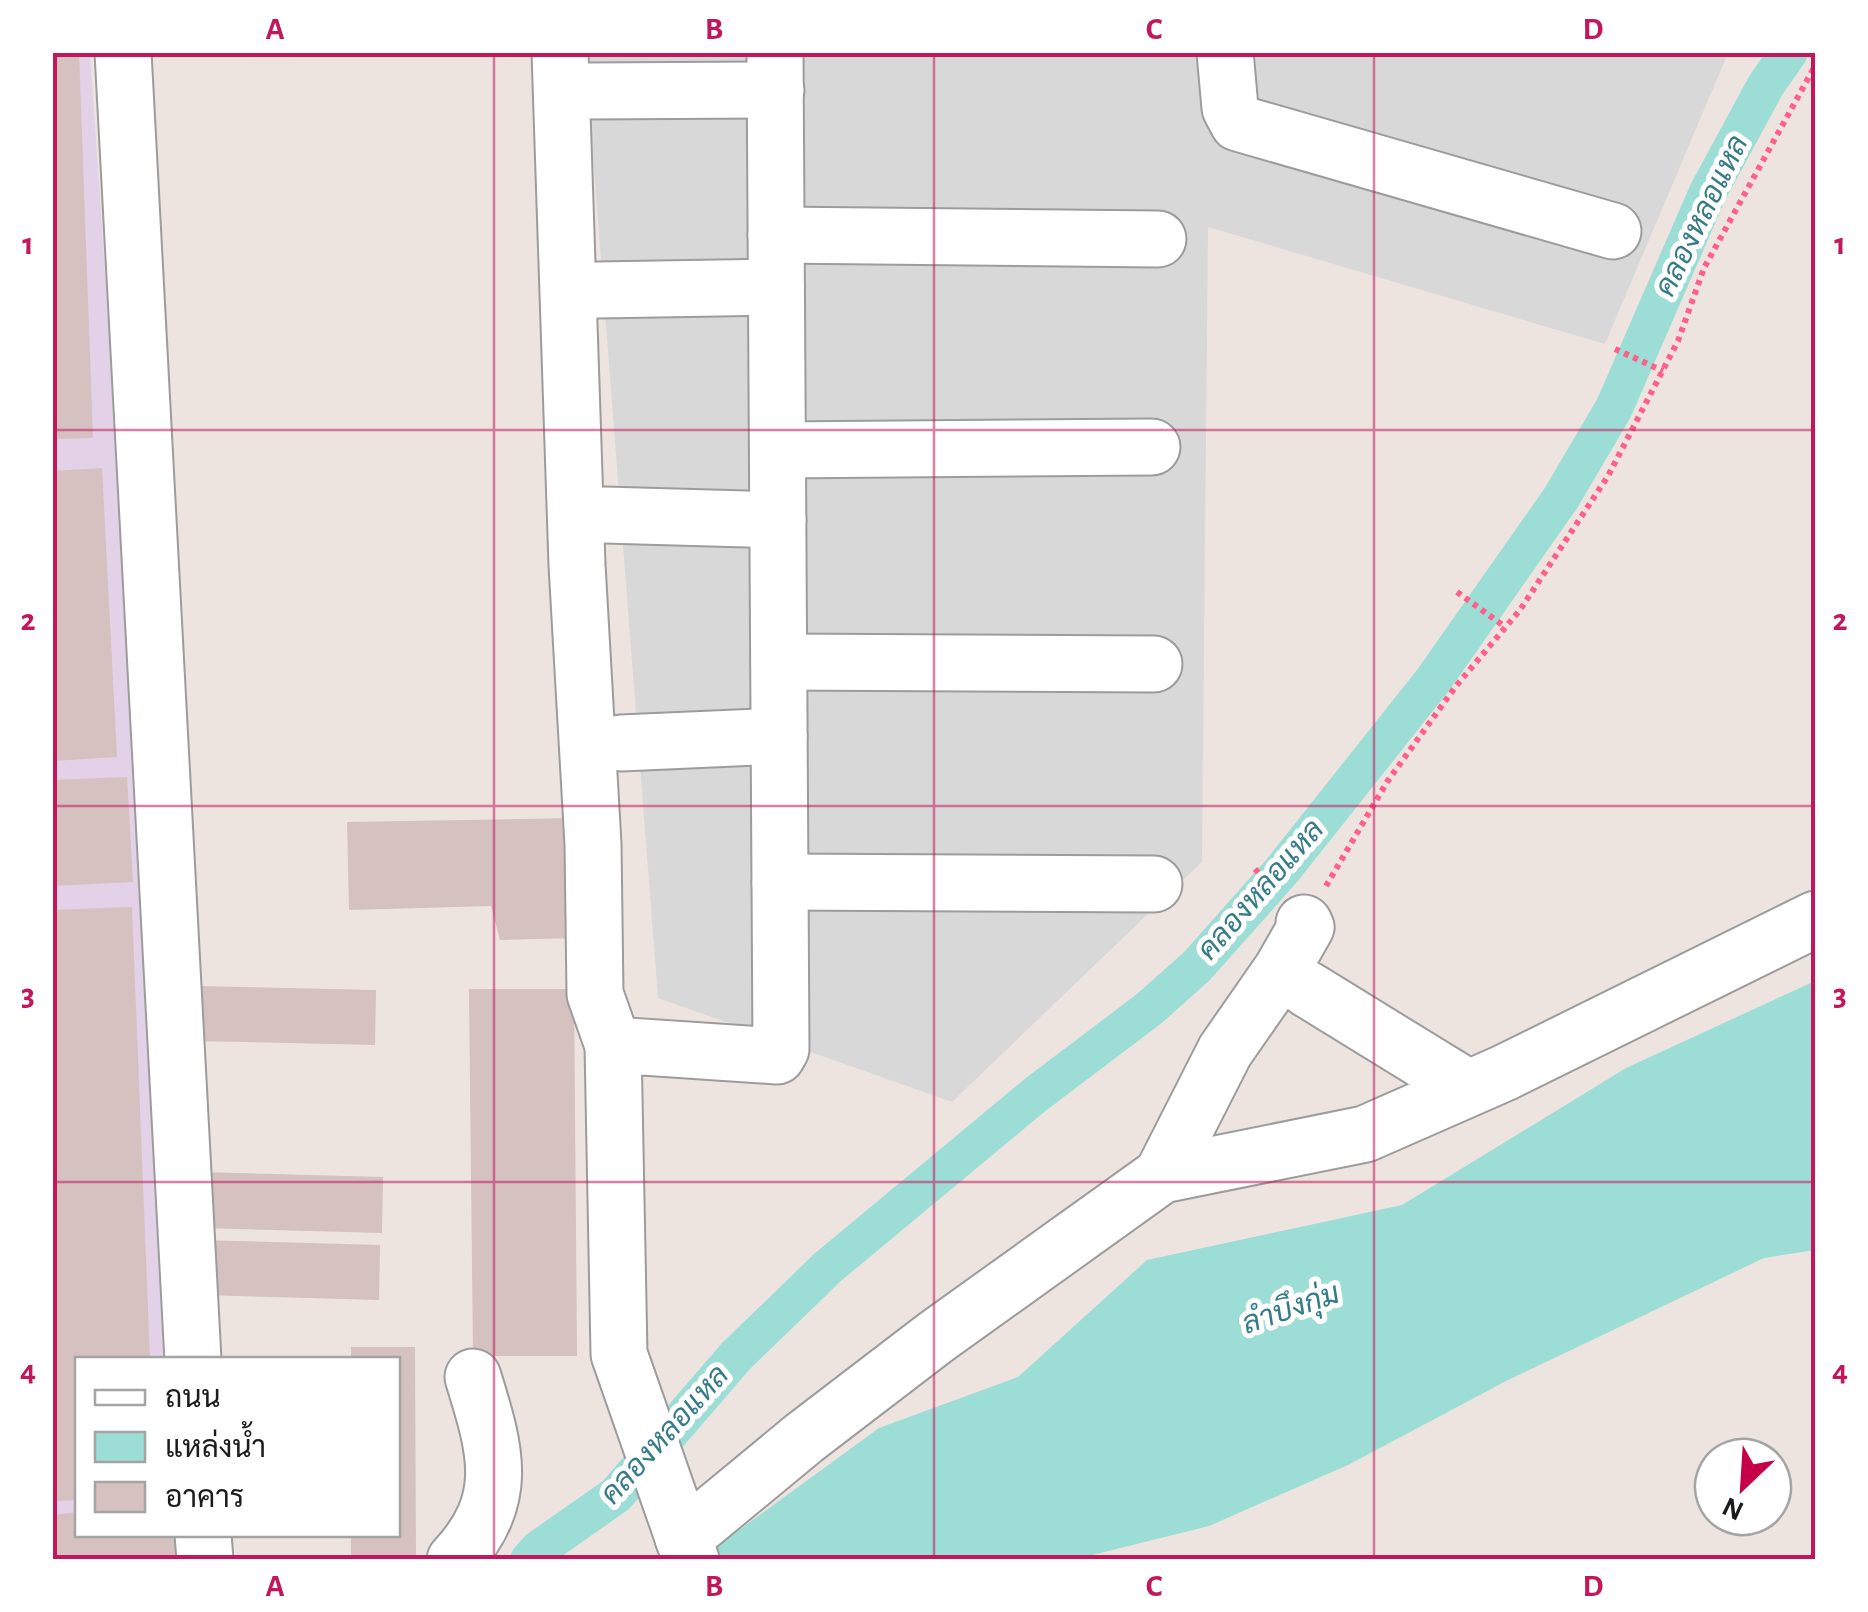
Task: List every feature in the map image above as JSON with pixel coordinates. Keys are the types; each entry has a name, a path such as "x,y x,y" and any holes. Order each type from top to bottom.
{"street":[{"path":"123,52 193,1357"},
{"path":"1225,52 1230,108 1238,123 1613,232"},
{"path":"613,1045 777,1056 781,1049 775,71 572,72 577,565 593,844 595,994 613,1045 619,1354 684,1539 804,1438 936,1337 1162,1175 1365,1134 1468,1088 1816,918"},
{"path":"597,290 776,261 1158,238"},
{"path":"778,450 1152,448"},
{"path":"604,516 778,520"},
{"path":"779,662 1154,664"},
{"path":"622,743 779,736"},
{"path":"780,882 1154,884"},
{"path":"1162,1175 1225,1051 1282,969 1306,928 1304,923"},
{"path":"1307,989 1468,1088"},
{"path":"455,1560 480,1531 495,1491 494,1443 473,1377"}],"path":[{"path":"1304,923 1387,782 1520,610 1608,476 1664,370 1704,268 1816,64"},
{"path":"1615,349 1664,370"},
{"path":"1457,592 1504,626"}],"shaded area":[{"path":"52,53 90,53 180,1357 75,1357 75,1537 53,1559"},
{"path":"585,53 1728,53 1605,344 1208,227 1202,862 952,1102 658,998"}],"water":[{"name":"ลำบึงกุ่ม","path":"1815,981 1815,1250 1764,1258 1508,1380 1348,1465 1209,1526 1076,1559 698,1560 879,1428 1018,1377 1147,1260 1402,1205 1626,1068"}],"building":[{"path":"52,52 79,52 93,438 52,439"},
{"path":"102,468 117,757 52,761 52,471"},
{"path":"127,777 133,882 52,886 52,780"},
{"path":"575,818 578,938 500,940 491,906 349,910 347,822"},
{"path":"132,907 150,1357 75,1357 75,1500 52,1501 52,910"},
{"path":"195,986 376,990 375,1045 194,1041"},
{"path":"469,989 574,989 577,1356 473,1356"},
{"path":"201,1172 383,1177 382,1233 200,1228"},
{"path":"199,1240 380,1245 379,1300 198,1295"},
{"path":"351,1347 415,1347 416,1560 351,1560 351,1537 400,1537 400,1357 351,1357"},
{"path":"75,1512 75,1537 178,1537 181,1560 52,1560 52,1515"}],"waterway":[{"name":"คลองหลอแหล","path":"529,1560 616,1495 736,1356 828,1267 1035,1095 1150,1008 1197,966 1284,868 1434,679 1561,498 1614,408 1708,192 1766,85 1789,52"}]}
